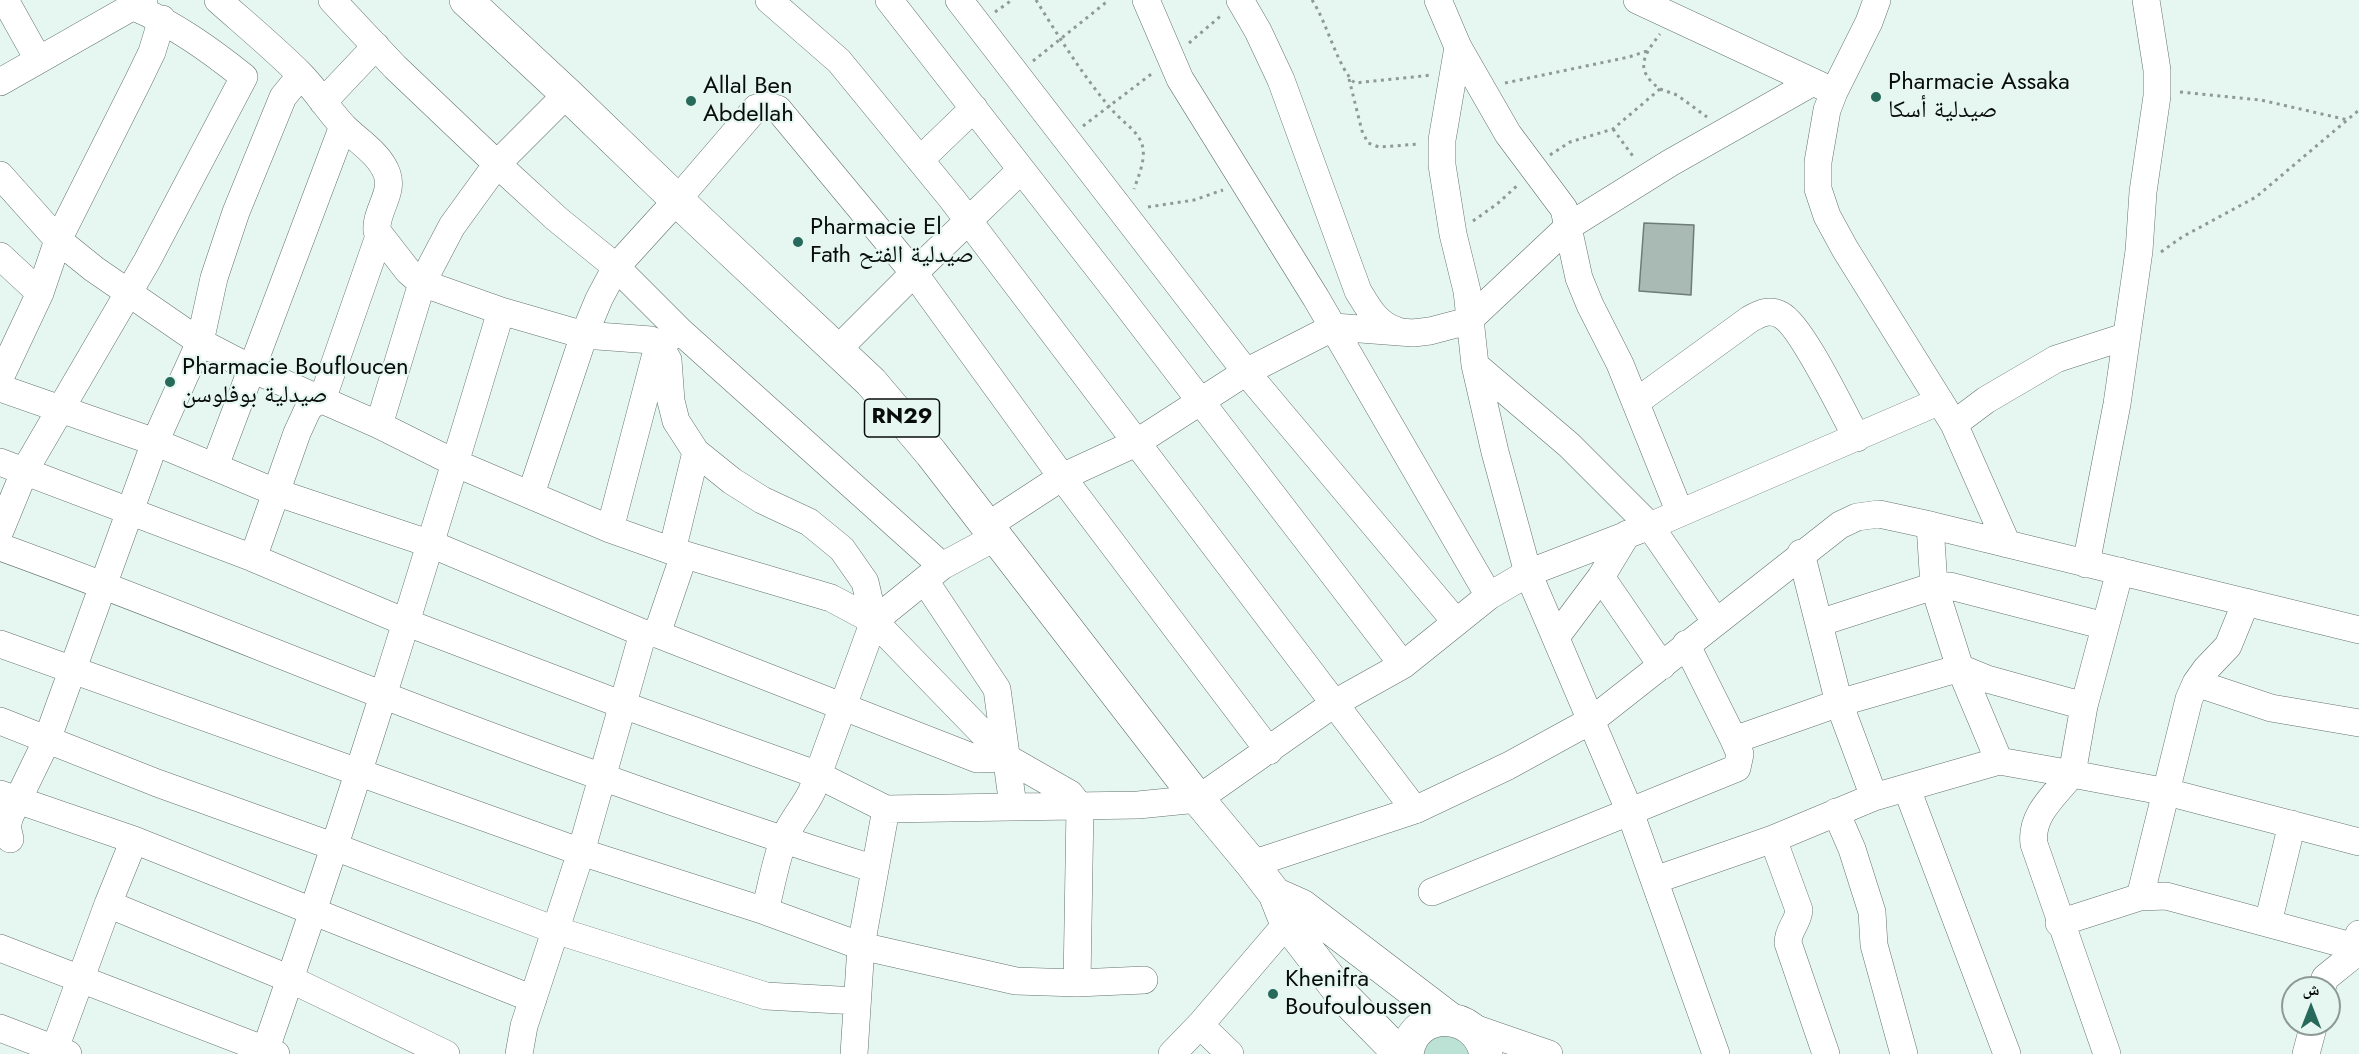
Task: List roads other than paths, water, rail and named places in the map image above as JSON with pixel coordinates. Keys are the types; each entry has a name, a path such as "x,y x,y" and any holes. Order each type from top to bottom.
{"main road":[{"name":"RN29","path":"466,0 871,382 992,532 1198,799 1288,907 1343,996 1400,1054"},
{"name":"RN29","path":"1288,907 1469,1033"},
{"path":"1407,1054 1412,1039 1419,1030 1438,1020 1469,1033"}],"street":[{"path":"218,0 301,75 343,126 379,160 387,174 388,191 376,223 379,236 408,271 422,283 501,311 584,335 651,340 669,338"},
{"path":"332,0 394,67 497,164 557,219 616,267 669,338 933,574 997,689 1013,806"},
{"path":"770,0 839,61 920,160 1335,703 1414,810"},
{"path":"889,0 1402,665"},
{"path":"959,0 977,26 1124,203 1246,372 1456,622"},
{"path":"1146,0 1180,79 1334,327 1489,596"},
{"path":"1240,0 1258,31 1281,80 1358,291 1372,314 1389,328 1398,331"},
{"path":"1438,0 1456,59 1482,88 1508,134 1564,209 1579,278 1636,402 1680,513"},
{"path":"1637,0 1823,87"},
{"path":"765,911 783,840 792,820 805,806 818,775 874,621 1062,477 1136,442 1246,372 1334,327 1413,333 1468,321 1569,226 1727,131 1823,87 1857,48 1877,0"},
{"path":"2086,564 2117,404 2136,271 2143,192 2157,90 2157,70 2146,0"},
{"path":"11,2 38,59"},
{"path":"146,9 212,51 244,77 283,97"},
{"path":"0,82 38,59 146,9"},
{"path":"0,378 40,293 58,240 152,52 146,9"},
{"path":"322,102 376,46"},
{"path":"1456,59 1442,140 1442,165 1453,234 1467,291 1468,321 1475,365 1495,452 1528,573 1630,812 1716,1054"},
{"path":"10,839 7,826 9,798 47,740 71,668 155,442 200,342 214,278 236,212 283,97 301,75"},
{"path":"0,531 13,466 62,408 147,261 244,77"},
{"path":"1823,87 1827,110 1818,162 1818,189 1827,216 1874,298 1947,413 2007,544"},
{"path":"379,425 422,283 452,226 497,164 567,93"},
{"path":"531,494 584,335 616,267 756,108 767,106 778,109 914,273 1062,477 1269,751"},
{"path":"920,160 974,108"},
{"path":"215,466 343,126"},
{"path":"837,350 1021,170"},
{"path":"0,175 58,240 94,269 200,342 252,369 379,425 455,464 610,529 678,553 831,598 874,621 1007,758 1070,794 1080,807 1077,983"},
{"path":"253,558 303,418 313,404 322,400 379,236"},
{"path":"0,256 40,293"},
{"path":"0,948 268,1052 431,544 501,311"},
{"path":"1636,402 1750,319 1762,312 1771,312 1791,322 1817,364 1857,438"},
{"path":"13,466 253,558 405,622 623,705 818,775 886,809 1138,806 1198,799 1335,703 1402,665 1489,596 1528,573 1639,530 1857,438 1986,400 2056,359 2127,336"},
{"path":"669,338 663,352 670,369 671,401 676,421 696,452 732,481 762,500 809,522 842,549 865,582 874,621"},
{"path":"610,529 669,338"},
{"path":"1475,365 1569,445 1716,622"},
{"path":"0,388 155,442 275,492 431,544 650,634 977,759 1007,758"},
{"path":"519,1054 524,1026 581,852 623,705 678,553 696,452"},
{"path":"1252,864 1414,810 1508,766 1592,720 1801,553 1840,525 1857,517 1879,514 1930,525 2359,630"},
{"path":"1930,525 1934,586 1959,668 1999,761"},
{"path":"1556,637 1639,530"},
{"path":"0,547 103,584 382,694 601,776 783,840 875,869"},
{"path":"1801,553 1839,703 1875,797"},
{"path":"2107,1054 2059,923 2032,834 2038,816 2072,774 2084,706 2120,571"},
{"path":"1601,577 1662,666"},
{"path":"1819,623 1934,586 1950,586 2105,626"},
{"path":"2140,897 2189,699 2196,683 2228,646 2246,602"},
{"path":"0,644 581,852 765,911 861,946 1016,981 1077,983 1144,980"},
{"path":"1432,892 1737,768 1740,754 1686,644"},
{"path":"1734,740 1839,703 1959,668 1995,682 2084,706"},
{"path":"2196,683 2271,708 2359,723"},
{"path":"0,721 157,783 555,930 766,996 857,1001"},
{"path":"1655,880 1773,839 1875,797 1999,761 2167,792 2359,842"},
{"path":"1907,789 2007,1054"},
{"path":"9,798 134,840 533,999"},
{"path":"854,1054 861,946 886,809"},
{"path":"1836,812 1852,849 1872,912 1874,945 1904,1054"},
{"path":"2268,923 2292,824"},
{"path":"1773,839 1799,910 1798,919 1788,934 1788,943 1826,1054"},
{"path":"0,1028 59,1052 81,978 134,840"},
{"path":"2059,923 2140,897 2166,896 2268,923 2358,943 2351,957 2327,976"},
{"path":"108,904 290,980 446,1054"},
{"path":"1173,1054 1200,1025 1288,907"},
{"path":"1200,1025 1230,1054"},
{"path":"1469,1033 1549,1054"},
{"path":"2306,1054 2311,1036"}],"place":[{"name":"Pharmacie Assaka صيدلية أسكا","path":"1876,97"},
{"name":"Allal Ben Abdellah","path":"691,101"},
{"name":"Pharmacie El Fath صيدلية الفتح","path":"798,242"},
{"name":"Pharmacie Boufloucen صيدلية بوفلوسن","path":"170,382"},
{"name":"Khenifra Boufouloussen","path":"1273,994"}]}
